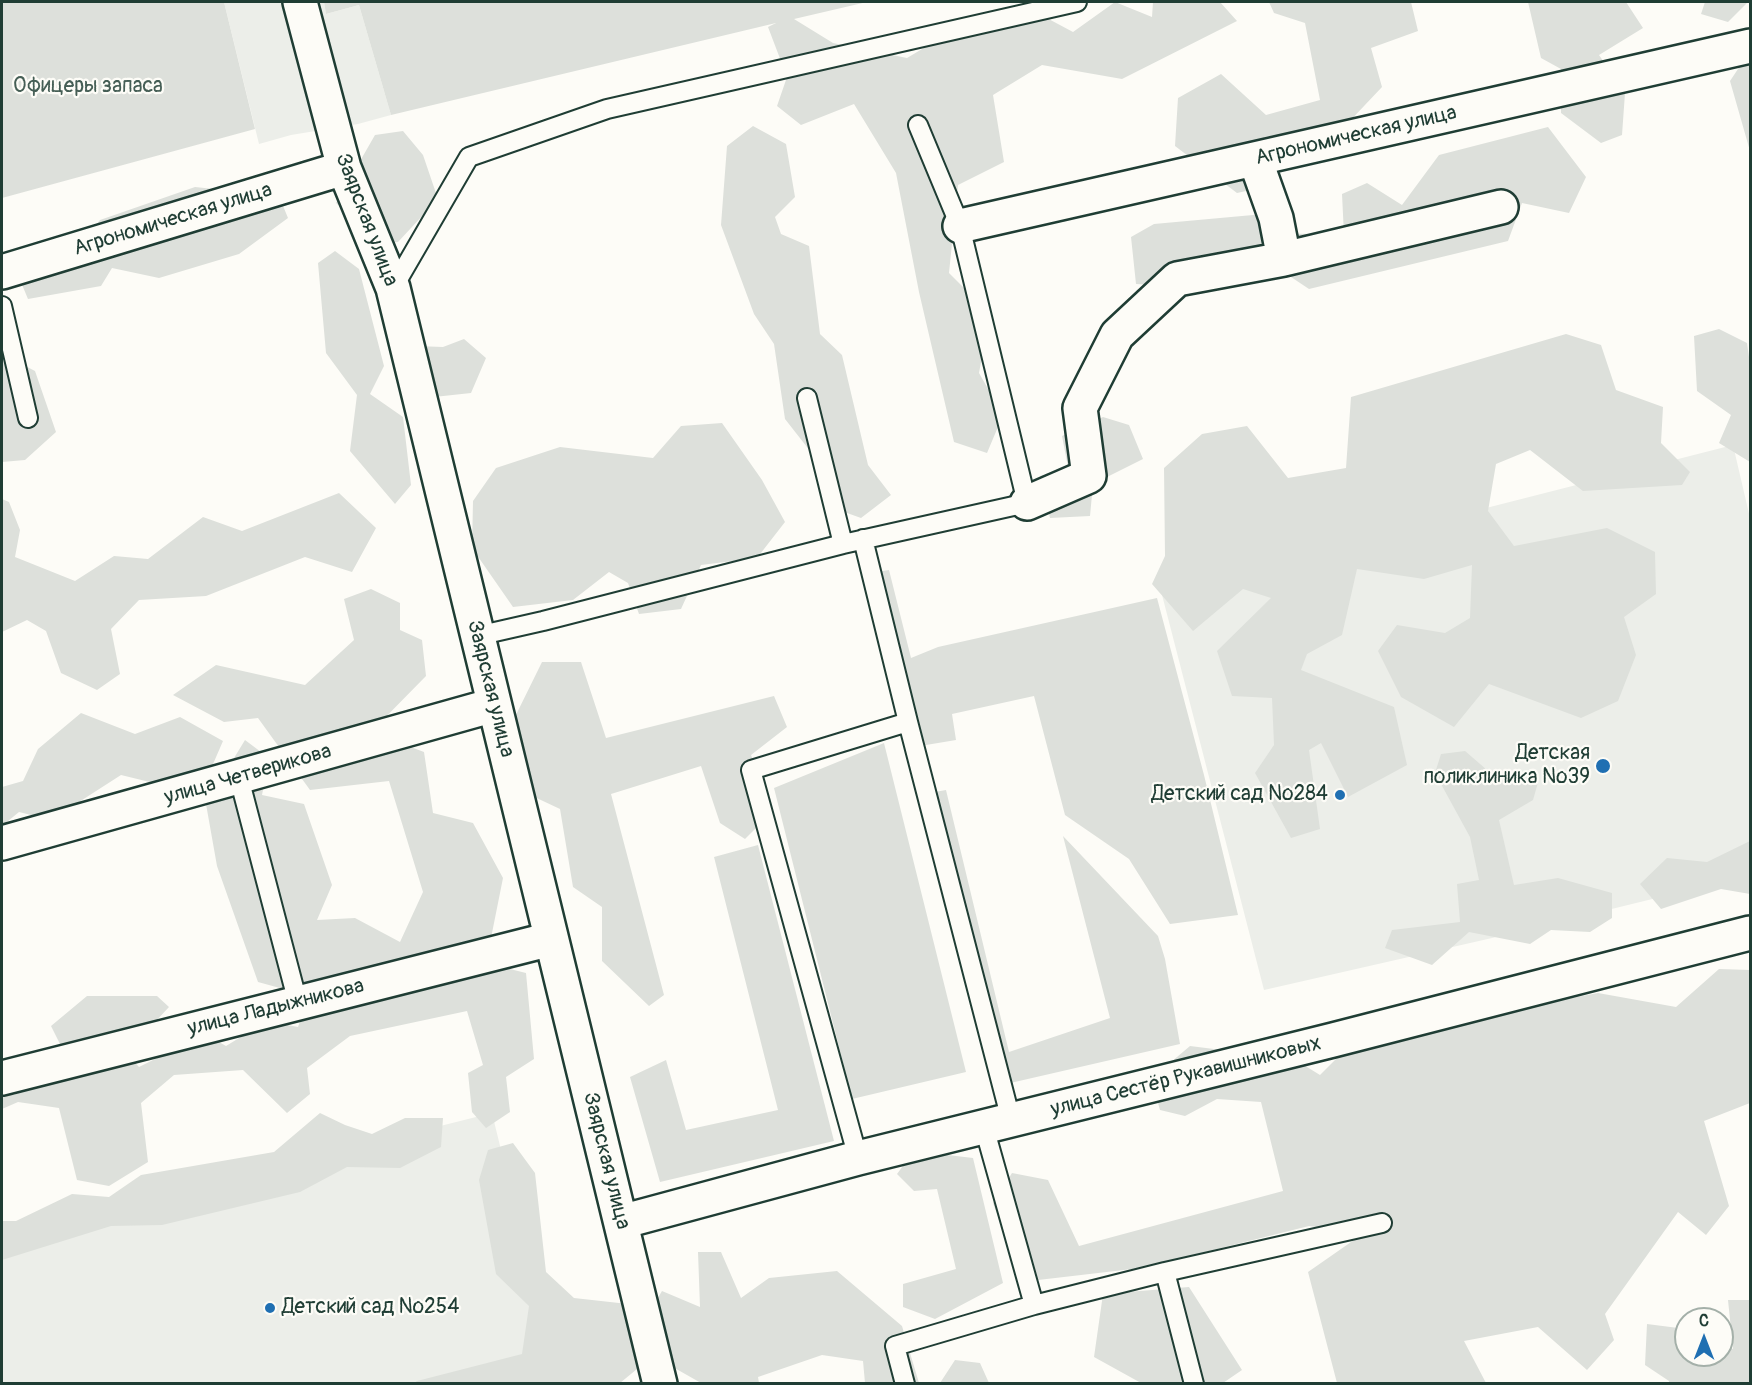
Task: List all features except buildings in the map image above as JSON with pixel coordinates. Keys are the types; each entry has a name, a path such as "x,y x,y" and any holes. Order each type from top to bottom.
{"street":[{"name":"Заярская улица","path":"300,2 344,168 393,288 660,1383"},
{"name":"Агрономическая улица","path":"960,226 1750,46"},
{"path":"1255,159 1276,218 1284,259"},
{"name":"Агрономическая улица","path":"2,272 344,168"},
{"path":"1027,503 1089,476 1080,408 1117,335 1178,279 1284,259 1501,207"},
{"name":"улица Четверикова","path":"2,843 494,705"},
{"name":"улица Сестёр Рукавишниковых","path":"621,1222 858,1158 1750,933"},
{"name":"улица Ладыжникова","path":"2,1078 550,939"}],"lane":[{"path":"393,288 469,157 607,109 1077,2"},
{"path":"477,636 843,544 1027,503 960,226 918,125"},
{"path":"2,306 28,418"},
{"path":"807,398 843,544"},
{"path":"864,539 908,722 997,1124 1034,1305"},
{"path":"858,1158 751,770 908,722"},
{"path":"239,778 298,1003"},
{"path":"905,1383 895,1346 1034,1305 1165,1272 1382,1223"},
{"path":"1165,1272 1194,1383"}],"shaded area":[{"path":"224,2 324,2 326,14 359,5 391,115 358,124 291,135 259,144"},
{"path":"1733,445 1750,518 1750,875 1514,933 1264,990 1161,591"},
{"name":"Детский сад №254","path":"492,1113 557,1380 543,1384 2,1383 2,1236"}],"green space":[{"name":"Офицеры запаса","path":"2,2 224,2 255,129 2,198"},
{"path":"324,2 867,2 794,19 833,43 907,58 976,17 1001,30 1043,16 1073,32 1115,2 1152,17 1153,2 1220,2 1237,21 1122,79 1042,65 993,95 1004,162 958,185 949,273 990,314 979,373 1003,415 987,453 954,442 919,292 896,173 854,104 801,125 777,106 787,77 768,27 776,23 391,115 359,5 326,14"},
{"path":"1269,2 1411,2 1418,31 1371,48 1382,87 1347,124 1264,137 1264,187 1237,193 1175,146 1178,98 1221,74 1266,115 1320,100 1305,23 1274,13"},
{"path":"1528,2 1626,2 1643,28 1599,55 1625,93 1622,135 1601,143 1561,113 1561,69 1541,58"},
{"path":"1705,2 1748,2 1728,22 1701,14"},
{"path":"1746,57 1750,57 1750,151 1730,81"},
{"path":"753,126 786,144 795,197 775,217 781,234 809,246 820,334 842,355 868,465 891,495 861,518 822,504 814,456 785,419 774,344 754,314 721,225 727,146"},
{"path":"1548,127 1586,177 1569,213 1522,203 1508,241 1309,289 1267,261 1185,287 1136,284 1131,237 1154,224 1264,214 1275,233 1344,235 1342,194 1367,183 1402,205 1439,155"},
{"path":"403,131 423,155 438,199 398,242 380,244 336,203 375,135"},
{"path":"195,187 279,196 288,218 239,254 159,278 112,268 101,286 28,299 18,275 85,238 100,220"},
{"path":"335,251 359,269 384,366 370,394 403,417 411,485 395,504 350,451 357,395 326,353 318,263"},
{"path":"1719,329 1747,343 1750,364 1750,462 1719,443 1731,415 1697,391 1694,336"},
{"path":"1566,334 1601,345 1616,390 1663,407 1661,443 1690,472 1682,485 1583,491 1530,450 1496,464 1488,511 1514,546 1607,528 1655,552 1656,594 1624,617 1636,655 1618,701 1581,718 1489,684 1454,727 1401,697 1378,651 1397,625 1445,633 1470,618 1472,565 1424,579 1357,569 1342,635 1307,654 1301,670 1394,707 1407,765 1348,797 1321,743 1309,750 1320,829 1291,838 1255,773 1274,745 1272,698 1232,696 1217,651 1271,598 1243,589 1193,631 1152,584 1165,556 1164,468 1202,434 1247,426 1288,478 1346,468 1351,397"},
{"path":"464,339 486,358 471,393 434,397 416,346 443,347"},
{"path":"2,354 35,371 56,432 25,460 2,462"},
{"path":"1103,417 1129,425 1143,459 1093,484 1090,516 1050,518 1040,476 1068,467 1062,436"},
{"path":"722,423 762,480 785,522 757,558 701,565 681,609 639,614 628,583 609,572 573,600 513,607 472,548 473,501 496,468 560,447 653,458 681,426"},
{"path":"339,493 376,528 352,572 305,557 206,596 139,600 111,629 120,674 97,690 61,673 46,631 27,620 2,632 2,499 9,502 20,530 15,557 75,581 114,556 148,559 203,517 242,531"},
{"path":"889,570 911,658 938,647 1157,598 1238,915 1170,924 1129,859 1065,815 1034,696 952,714 956,740 920,746 876,572"},
{"path":"371,589 400,603 400,630 422,640 426,676 371,732 424,752 433,813 473,823 503,878 486,963 526,973 534,1059 506,1077 510,1112 486,1128 472,1112 468,1073 483,1065 467,1011 350,1036 307,1068 310,1094 287,1113 243,1070 174,1075 141,1103 148,1162 109,1186 77,1180 59,1108 18,1102 2,1109 2,1095 14,1095 72,1068 51,1026 87,996 157,996 169,1007 126,1053 139,1067 205,1034 226,1046 267,1021 298,1027 309,996 258,982 217,866 206,804 245,740 269,758 262,795 304,804 332,885 317,920 355,918 400,942 423,892 389,781 310,790 258,718 224,722 173,695 216,665 305,685 354,640 344,599"},
{"path":"542,662 581,662 606,738 774,696 787,727 751,755 772,812 745,839 720,823 701,766 611,794 664,995 649,1006 602,961 602,907 573,887 560,809 526,793 510,727"},
{"path":"81,713 135,734 180,717 223,741 210,771 166,786 121,775 51,820 19,812 2,826 2,787 23,781 38,749"},
{"path":"884,743 966,1072 852,1099 774,788"},
{"path":"1465,751 1487,770 1539,779 1533,800 1499,820 1514,885 1558,878 1612,893 1612,918 1590,932 1551,930 1530,944 1469,932 1432,965 1385,948 1392,930 1460,922 1457,884 1479,880 1470,837 1435,773 1441,754"},
{"path":"946,790 1009,1052 1110,1018 1063,836 1158,936 1165,959 1180,1044 1006,1084 935,792"},
{"path":"1750,841 1750,894 1721,889 1661,909 1640,884 1667,858 1707,862"},
{"path":"758,845 834,1141 660,1182 630,1077 666,1060 686,1130 778,1110 714,857"},
{"path":"1719,969 1750,970 1750,1103 1704,1121 1729,1206 1706,1235 1678,1212 1605,1314 1614,1340 1587,1370 1538,1327 1464,1341 1486,1383 1337,1383 1308,1272 1364,1233 1309,1226 1141,1268 1021,1282 993,1203 1012,1173 1048,1180 1079,1246 1283,1191 1261,1102 1217,1099 1185,1116 1160,1110 1151,1079 1190,1046 1294,1059 1320,1075 1356,1039 1598,993 1676,1007"},
{"path":"320,1113 372,1134 405,1118 443,1118 441,1147 400,1168 347,1167 300,1192 162,1225 111,1226 2,1260 2,1221 16,1221 72,1194 109,1197 141,1175 274,1152"},
{"path":"513,1143 535,1173 546,1272 574,1298 628,1304 648,1360 620,1383 413,1384 417,1381 522,1354 529,1306 496,1274 479,1180 488,1150"},
{"path":"914,1151 973,1158 1003,1283 935,1319 903,1307 903,1284 956,1269 937,1189 914,1191 897,1174"},
{"path":"698,1252 721,1252 741,1298 769,1278 837,1271 902,1326 919,1383 865,1383 863,1361 822,1355 758,1377 759,1383 701,1383 664,1362 649,1313 662,1291 700,1307"},
{"path":"1189,1287 1242,1370 1223,1383 1141,1383 1094,1357 1103,1294"},
{"path":"1728,1300 1750,1300 1750,1383 1669,1383 1645,1365 1647,1324 1674,1327 1674,1367 1734,1367 1734,1307 1729,1307"},
{"path":"955,1360 980,1363 989,1383 940,1383"}],"place":[{"name":"Детская поликлиника №39","path":"1603,766"},
{"name":"Детский сад №284","path":"1340,795"},
{"name":"Детский сад №254","path":"270,1308"}]}
